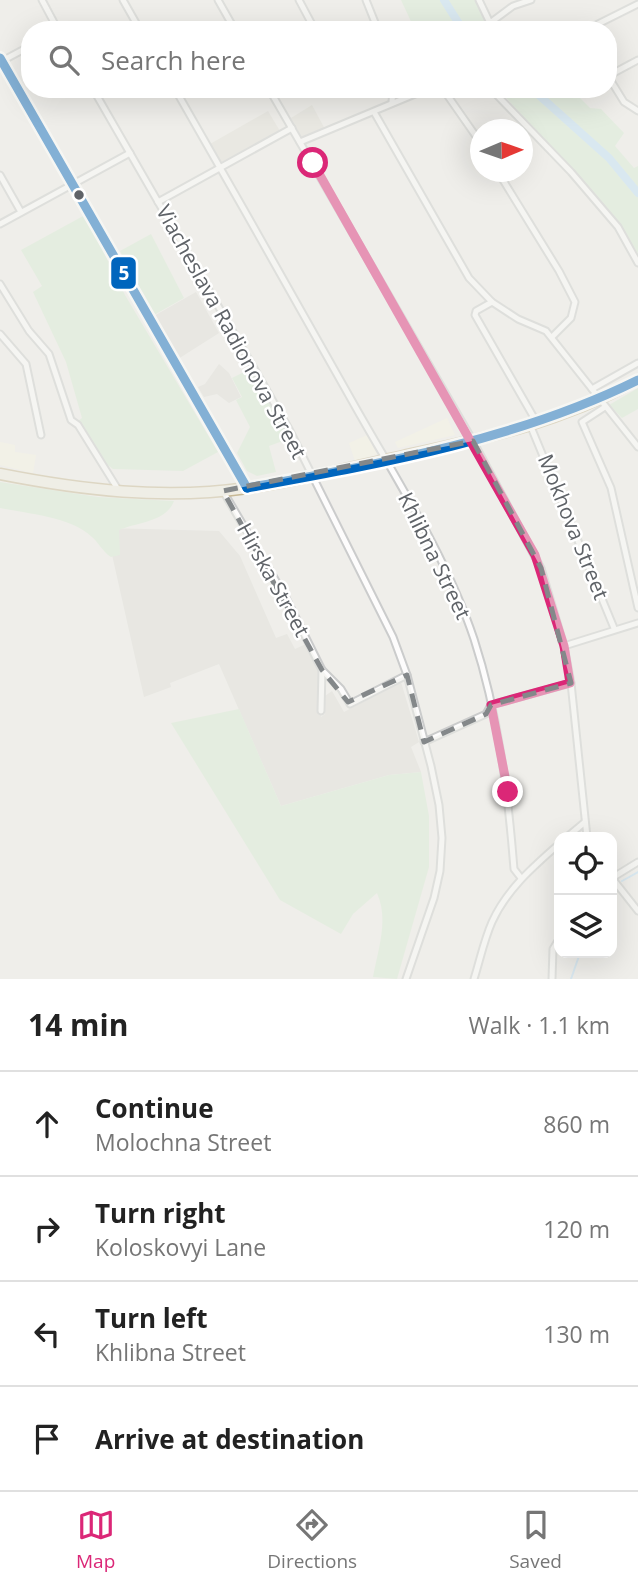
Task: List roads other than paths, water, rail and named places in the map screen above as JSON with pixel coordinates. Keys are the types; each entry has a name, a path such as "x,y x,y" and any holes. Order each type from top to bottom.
{"highway":[{"path":"0,474 66,487 120,492 223,491 247,488 312,477 534,426 603,404 638,380"}],"street":[{"path":"42,0 53,21"},
{"path":"123,0 136,21"},
{"path":"218,0 230,21"},
{"path":"299,0 310,21"},
{"path":"366,0 374,21"},
{"path":"479,0 489,21"},
{"path":"493,21 513,6 531,0"},
{"path":"604,21 638,4"},
{"path":"21,50 1,60 21,96"},
{"path":"617,71 638,60"},
{"path":"617,91 624,102 638,111"},
{"path":"22,98 247,488"},
{"name":"Viacheslava Radionova Street","path":"98,98 289,429 393,636 407,675 439,805 440,871 407,979"},
{"name":"Khlibna Street","path":"180,98 386,459 452,585 474,640 491,705 508,792 514,869 521,878"},
{"path":"274,98 473,440 535,555 564,646 586,832"},
{"path":"392,98 392,102"},
{"path":"300,142 392,102 410,98"},
{"path":"449,98 470,127"},
{"path":"500,98 571,172 618,228 638,263"},
{"path":"630,106 638,100"},
{"path":"374,112 469,278 492,302 518,319 538,326 552,337 638,447"},
{"path":"158,202 292,128"},
{"path":"0,223 130,153"},
{"path":"0,175 20,212"},
{"path":"504,182 575,302 571,318 552,337"},
{"path":"0,284 29,331 49,354 71,420 78,425 120,492"},
{"name":"Mokhova Street","path":"492,302 476,311 475,315 534,426 614,628"},
{"path":"0,334 26,364 41,435"},
{"path":"592,388 638,363"},
{"path":"564,646 635,623 638,609 611,488 582,422 603,404"},
{"name":"Hirska Street","path":"223,491 286,598 322,670 341,689 350,704 407,675"},
{"name":"Hirska Street","path":"321,712 322,670"},
{"path":"424,742 486,714 491,705 570,683"},
{"path":"573,832 584,822"},
{"path":"474,979 492,923 521,878 554,848"},
{"path":"617,875 638,862"},
{"path":"617,884 638,911"},
{"path":"552,979 554,947"}],"waterway":[{"path":"444,0 457,21"},
{"path":"542,98 609,158 638,193"},
{"path":"622,881 638,872"},
{"path":"571,979 578,958"}]}
